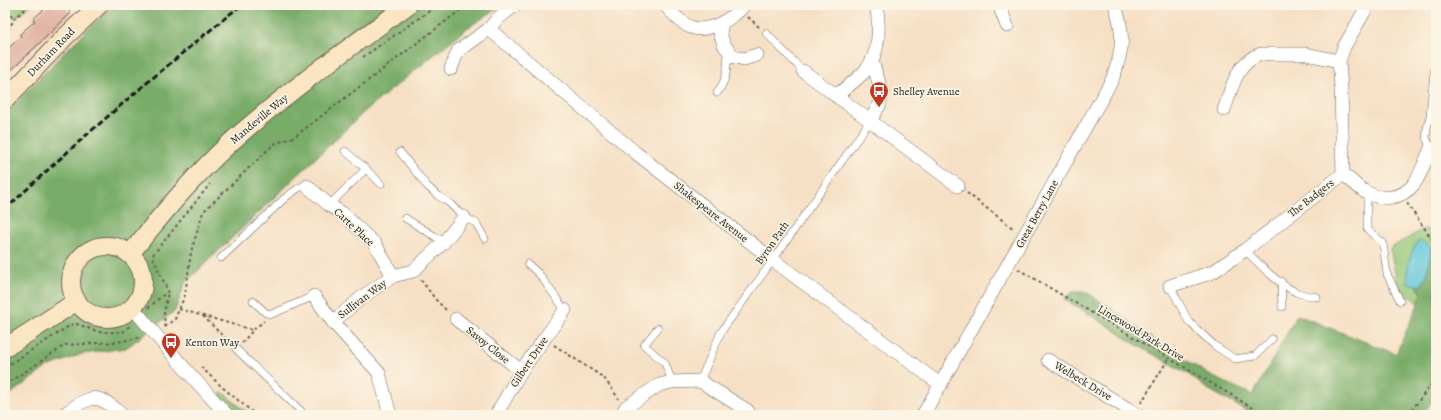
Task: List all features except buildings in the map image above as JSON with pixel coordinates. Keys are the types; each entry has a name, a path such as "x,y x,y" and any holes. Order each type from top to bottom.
{"main road":[{"name":"Durham Road","path":"5,100 98,5"},
{"name":"Mandeville Way","path":"130,254 170,205 200,173 247,128 317,72 408,5"},
{"path":"102,246 113,246 122,249 130,254 140,267 142,286 136,312 105,317 89,313 82,308 77,301 72,291 71,280 73,270 77,261 92,249 102,246"},
{"path":"5,348 77,301"}],"street":[{"path":"451,69 458,51 489,29 497,19 515,5"},
{"path":"665,5 677,18 689,27 703,29 722,23 742,8"},
{"path":"836,96 864,72 872,61 878,43 879,29 877,5"},
{"path":"999,5 1007,26"},
{"name":"Great Berry Lane","path":"923,415 1010,264 1112,80 1119,62 1122,46 1120,19 1115,5"},
{"name":"The Badgers","path":"1170,286 1213,272 1245,250 1343,174 1339,61 1344,47 1368,5"},
{"path":"722,23 720,33 724,45 734,57 744,59 757,56"},
{"name":"Shakespeare Avenue","path":"489,29 636,153 773,260 941,385"},
{"path":"1224,110 1240,68 1246,61 1254,56 1261,54 1306,54 1339,61"},
{"path":"870,121 880,104 881,89 872,61"},
{"path":"804,71 958,186"},
{"path":"1343,174 1367,192 1380,198 1393,198 1401,195 1414,184 1431,148"},
{"name":"Carte Place","path":"307,186 329,205 342,212 374,244 393,276"},
{"name":"Sullivan Way","path":"333,322 362,297 393,276 413,270 444,242 464,217"},
{"path":"314,296 333,322 379,373 390,415"},
{"name":"Gilbert Drive","path":"496,415 521,371 565,310"},
{"path":"136,312 227,415"},
{"name":"Savoy Close","path":"456,319 521,371"},
{"name":"Welbeck Drive","path":"1048,360 1134,413"},
{"path":"624,411 659,385 672,382 700,381 748,411"},
{"path":"63,415 82,401 94,398 111,404 122,415"}],"lane":[{"path":"766,33 804,71"},
{"path":"717,93 725,81 727,74 728,50"},
{"path":"1431,148 1426,138 1430,116 1434,72"},
{"name":"Byron Path","path":"700,381 721,332 870,121"},
{"path":"345,151 381,184"},
{"path":"400,152 427,186 448,202 464,217 476,223 485,239"},
{"path":"329,205 366,169"},
{"path":"221,258 286,198 300,187 307,186"},
{"path":"1367,192 1367,228 1383,243 1387,274 1400,301"},
{"path":"404,218 444,242"},
{"path":"1245,250 1262,268 1290,289 1298,293 1317,298"},
{"path":"528,264 539,274 565,310"},
{"path":"1281,281 1282,307"},
{"path":"1170,286 1189,322 1215,346 1235,359 1254,356 1272,339"},
{"path":"253,301 266,313 272,314 314,296"},
{"path":"658,328 644,345 665,363 672,382"},
{"path":"236,349 305,415"}],"path":[{"path":"5,35 15,18 30,5"},
{"path":"360,59 438,5"},
{"path":"211,184 152,256 168,291 164,313 165,327 175,319 185,295 191,252 203,212 274,144 294,137 467,5"},
{"path":"742,8 766,33"},
{"path":"5,13 15,18"},
{"path":"958,186 1016,230 1026,235"},
{"path":"1401,195 1436,245"},
{"name":"Lincewood Park Drive","path":"1010,264 1264,415"},
{"path":"413,270 436,300 456,319"},
{"path":"5,367 74,323 100,332 122,332 136,312 154,302 168,291"},
{"path":"179,309 253,330"},
{"path":"202,315 236,349 253,330 272,314"},
{"path":"5,385 65,345 117,342 155,334"},
{"path":"544,339 604,378 624,411"},
{"path":"1134,413 1169,358"},
{"path":"198,364 222,387 256,415"},
{"path":"1408,415 1436,378"}],"green space":[{"path":"5,5 30,5 15,18 5,13"},
{"path":"115,5 503,5 467,28 365,111 185,283 175,311 126,348 82,354 47,367 5,398 5,115 72,45"},
{"path":"1424,229 1436,231 1436,245 1431,248 1424,242 1407,283 1417,285 1422,295 1419,303 1398,287 1390,248"},
{"path":"1436,245 1436,397 1422,415 1254,415 1206,388 1188,374 1130,341 1112,328 1064,299 1073,292 1086,292 1118,313 1151,338 1211,376 1253,395 1297,315 1396,354 1422,295 1417,285 1421,286 1427,275 1431,248"},
{"path":"222,392 250,415 237,415 219,396"}],"water":[{"path":"1419,241 1424,242 1431,248 1427,275 1421,286 1407,283 1408,266 1411,255 1415,245"}],"railway":[{"path":"5,210 121,105 241,5"}],"place":[{"name":"Shelley Avenue","path":"879,108"},
{"name":"Kenton Way","path":"171,359"}]}
